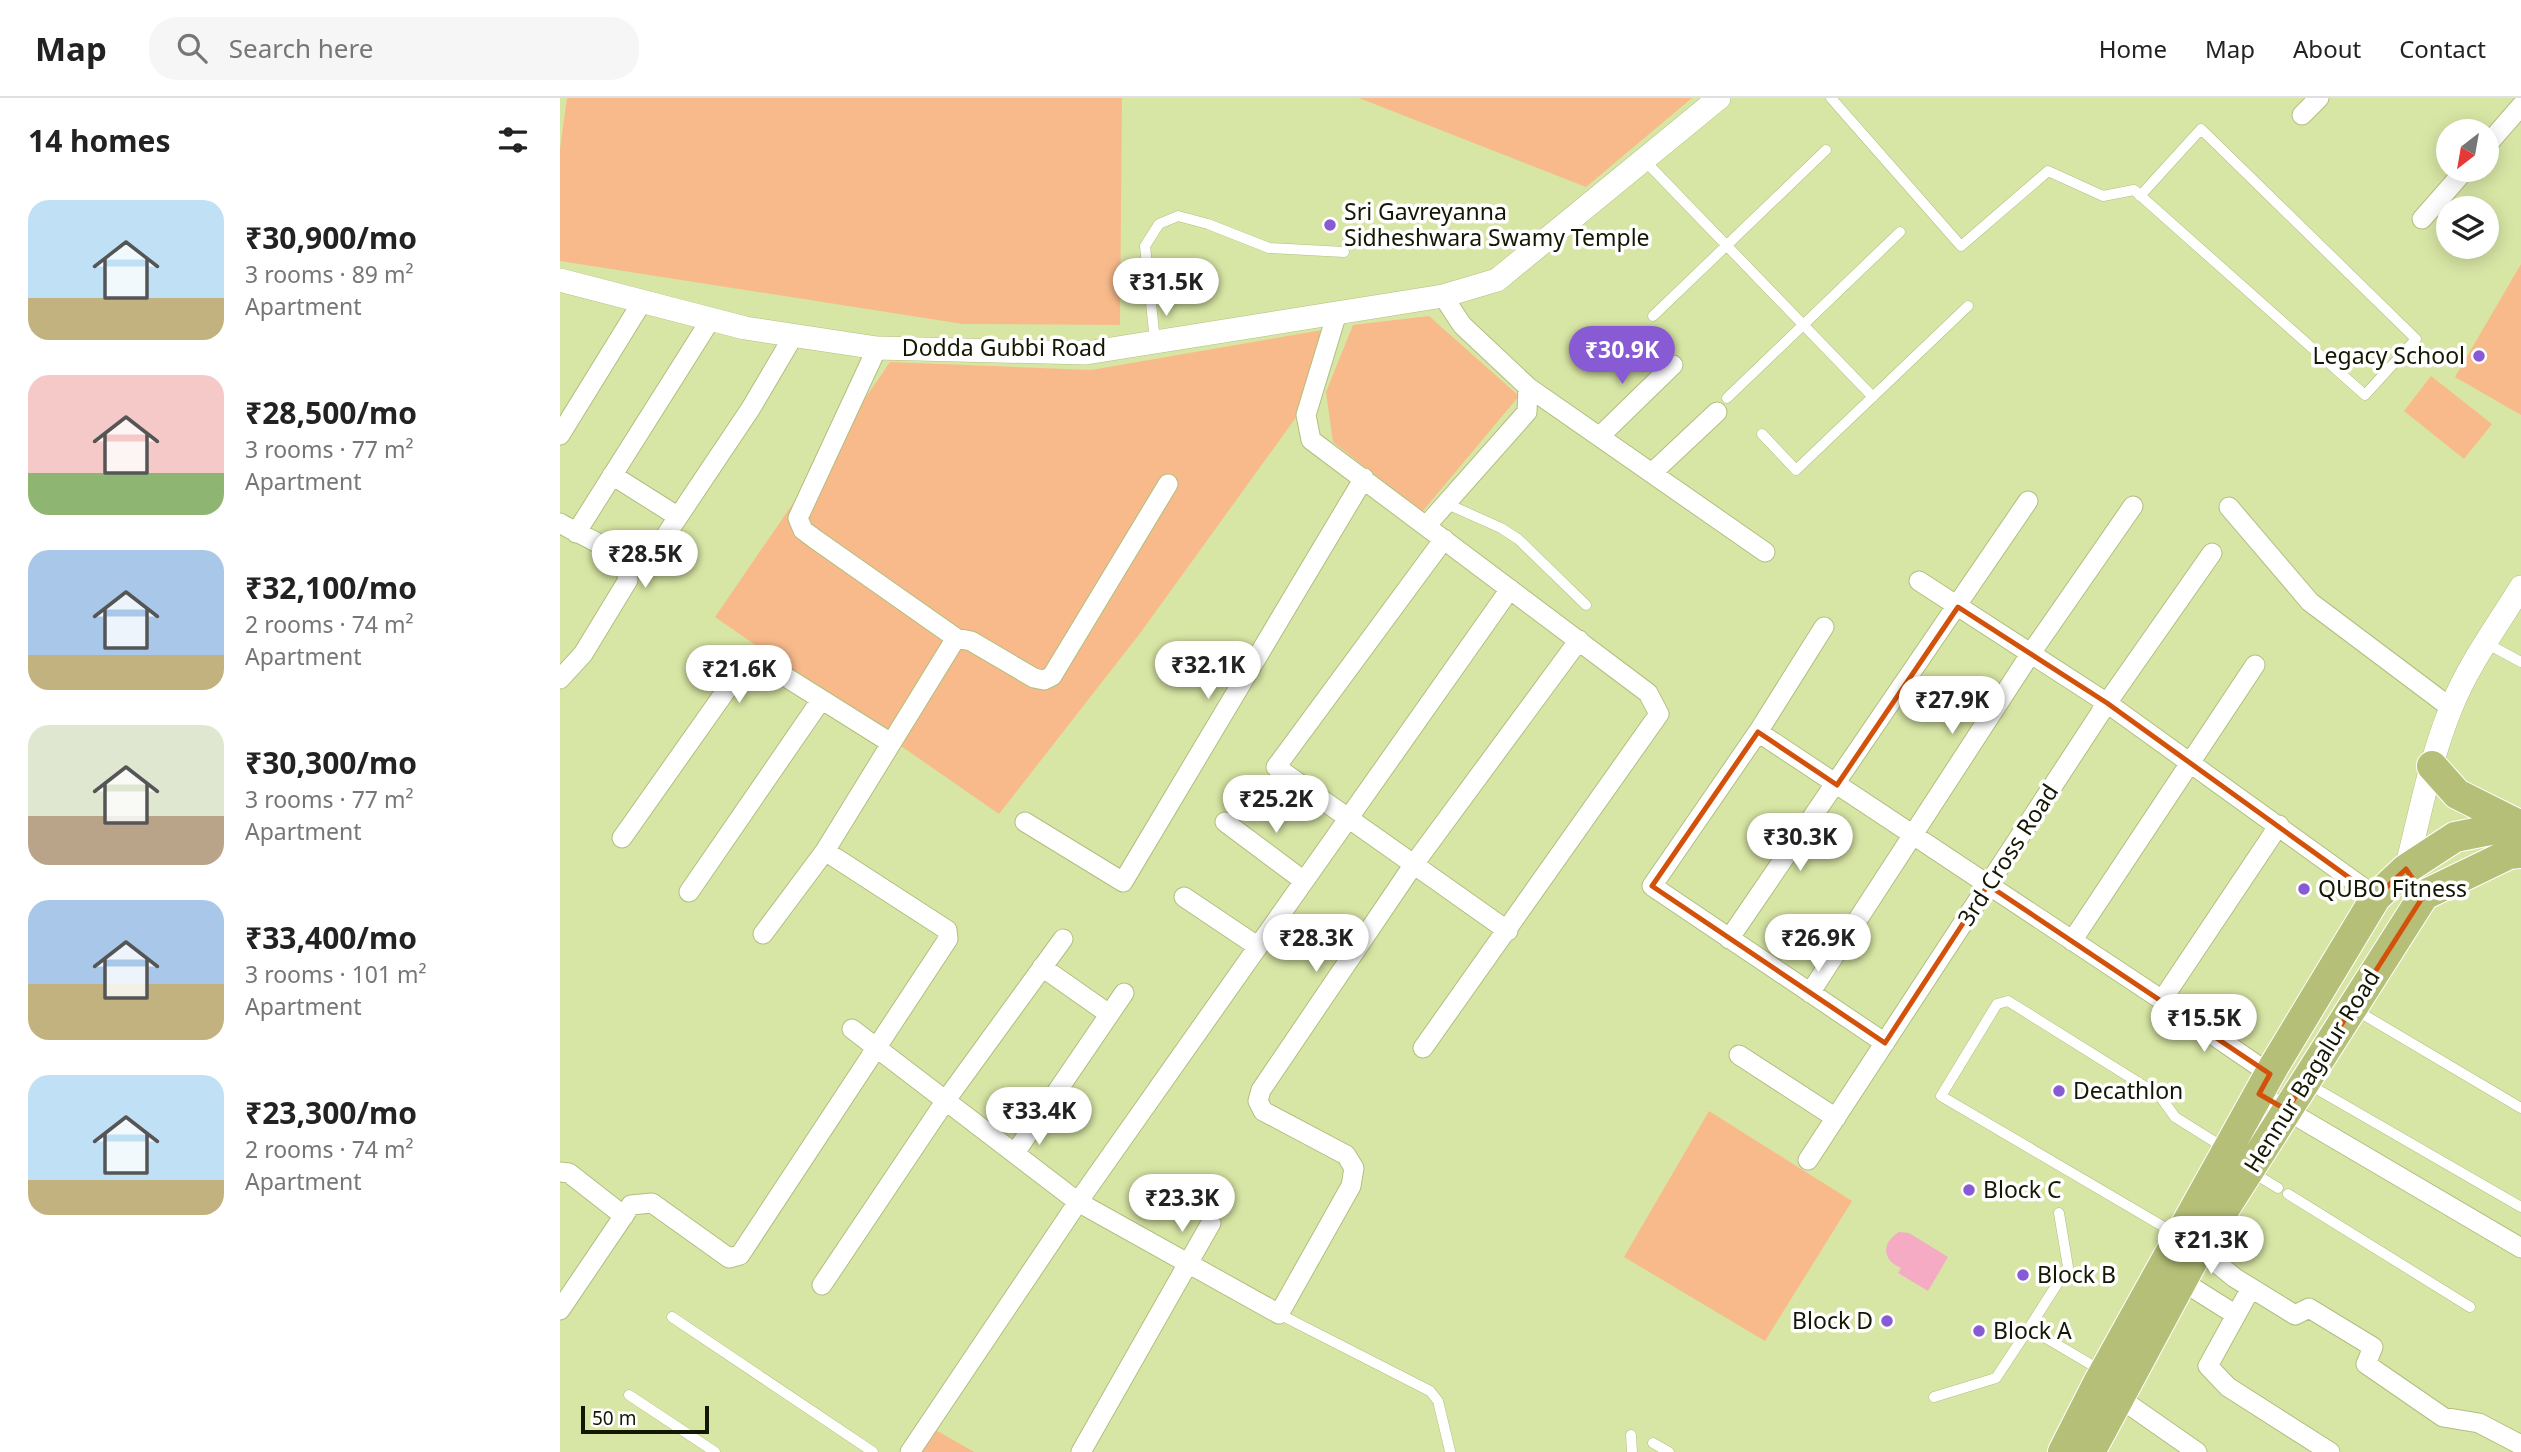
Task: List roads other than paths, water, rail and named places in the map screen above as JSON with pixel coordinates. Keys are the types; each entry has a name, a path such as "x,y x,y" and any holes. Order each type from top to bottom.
{"main road":[{"path":"2432,766 2457,794 2519,824"},
{"name":"Hennur Bagalur Road","path":"2090,1452 2107,1385 2238,1160 2264,1084 2376,897 2406,869 2455,836 2519,824"},
{"path":"2424,895 2509,853 2521,853"},
{"name":"Hennur Bagalur Road","path":"2238,1160 2287,1110 2424,895"},
{"name":"Hennur Bagalur Road","path":"2063,1452 2107,1385 2182,1281 2189,1243"}],"street":[{"name":"Dodda Gubbi Road","path":"560,281 711,319 877,348 1086,353 1443,296 1497,280 1719,98"},
{"path":"2302,115 2319,98"},
{"path":"2499,131 2521,104 2516,98"},
{"path":"2422,219 2454,182"},
{"path":"1443,296 1462,325 1528,387 1765,552"},
{"path":"560,435 642,302"},
{"path":"1338,313 1306,415 1307,431 1311,440 1648,693 1659,714 1423,1048"},
{"path":"560,679 583,654 628,580 627,569 613,552 568,528 612,475 711,319"},
{"path":"658,547 751,408 794,335"},
{"path":"877,348 798,518 803,530 956,638 971,642 1034,678 1044,680 1052,676 1168,484"},
{"path":"1600,436 1673,365"},
{"path":"1426,526 1527,412 1528,387"},
{"path":"1653,472 1722,405"},
{"path":"612,475 677,516"},
{"path":"1026,822 1123,882 1364,478"},
{"path":"1729,939 1837,785 2028,502"},
{"path":"1810,993 2031,653 2133,506"},
{"path":"2229,507 2310,602 2451,708"},
{"path":"1444,539 1276,767 1508,931"},
{"name":"3rd Cross Road","path":"1808,1160 2107,703 2212,553"},
{"path":"1919,581 2107,703 2376,897"},
{"path":"2424,895 2406,869 2432,766 2451,708 2521,586"},
{"path":"910,1452 1078,1202 1510,589"},
{"path":"1824,627 1758,732 1652,886 1885,1043"},
{"path":"763,934 824,851 956,638"},
{"path":"852,1029 1078,1202 1279,1314 1351,1186 1354,1168 1346,1155 1263,1111 1258,1101 1261,1090 1414,864 1579,640"},
{"path":"622,838 749,658 757,660 891,743"},
{"path":"2072,941 2255,665"},
{"path":"689,892 821,700"},
{"path":"1758,732 2162,1000 2264,1084 2287,1110 2521,1248"},
{"path":"1225,822 1304,881"},
{"path":"2162,1000 2279,825"},
{"path":"560,1310 631,1205 652,1203 729,1258 740,1255 949,934 938,923 824,851"},
{"path":"1184,897 1257,946"},
{"path":"822,1285 946,1100 1063,939"},
{"path":"1042,967 1109,1014"},
{"path":"1015,1153 1124,993"},
{"path":"1739,1055 1836,1118"},
{"path":"560,1172 569,1172 624,1216"},
{"path":"1081,1452 1211,1223"},
{"path":"2189,1243 2251,1288 2295,1315 2309,1308 2373,1347 2366,1364 2443,1417 2479,1423 2521,1445"},
{"path":"2182,1281 2236,1315"},
{"path":"2251,1288 2208,1366 2228,1387 2330,1452"},
{"path":"2107,1385 2197,1452"}],"lane":[{"path":"1831,98 1961,246 2048,171 2103,196 2133,190 2365,395 2416,339 2201,129 2140,196"},
{"path":"1653,316 1826,150"},
{"path":"1645,161 1872,397"},
{"path":"1155,342 1145,246 1159,224 1178,216 1208,224 1269,248 1344,252"},
{"path":"1722,405 1900,232"},
{"path":"1762,434 1796,470 1968,306"},
{"path":"1445,503 1502,528 1518,539 1586,605"},
{"path":"2486,643 2521,663"},
{"path":"2189,1243 1941,1096 1997,1004 2008,1001 2160,1096 2175,1117 2278,1188"},
{"path":"2351,1007 2521,1108"},
{"path":"2304,1082 2521,1207"},
{"path":"2288,1194 2470,1307"},
{"path":"1934,1396 1996,1378 2068,1267 2059,1213"},
{"path":"1279,1314 1430,1391 1438,1401 1450,1451"},
{"path":"672,1317 873,1452"},
{"path":"2029,1328 2107,1385"},
{"path":"629,1395 715,1452"},
{"path":"1631,1435 1632,1452"},
{"path":"1653,1443 1670,1452"}],"place":[{"name":"Sri Gavreyanna Sidheshwara Swamy Temple","path":"1330,225"},
{"name":"Legacy School","path":"2479,356"},
{"name":"QUBO Fitness","path":"2304,889"},
{"name":"Decathlon","path":"2059,1091"},
{"name":"Block C","path":"1969,1190"},
{"name":"Block B","path":"2023,1275"},
{"name":"Block D","path":"1887,1321"},
{"name":"Block A","path":"1979,1331"}]}
